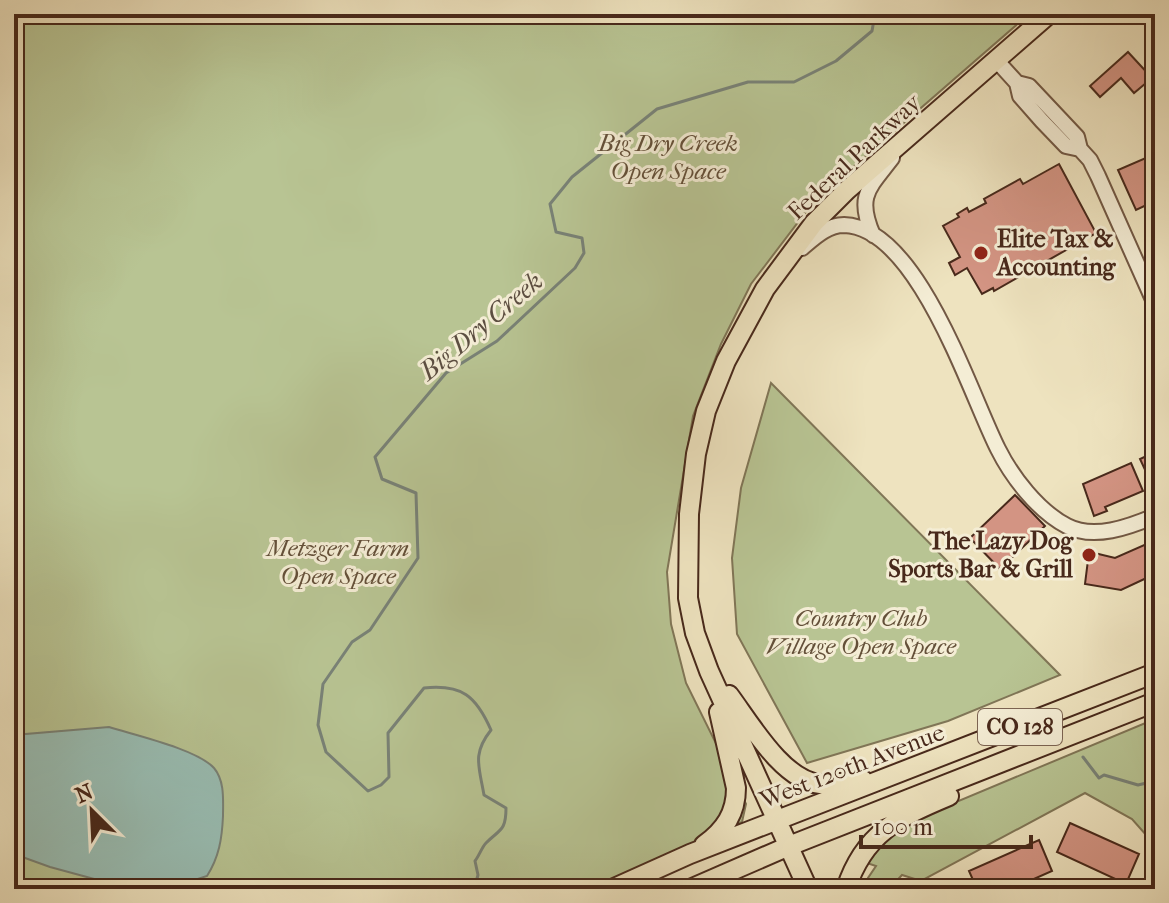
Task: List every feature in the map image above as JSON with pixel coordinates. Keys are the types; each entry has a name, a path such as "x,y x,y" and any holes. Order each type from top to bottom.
{"main road":[{"name":"Federal Parkway","path":"808,889 709,671 695,633 688,598 689,514 696,454 706,411 726,361 765,289 814,223 1049,14"},
{"path":"1105,693 1155,662"},
{"path":"709,671 783,766 796,776 821,784 890,777"},
{"path":"690,854 728,822 736,800 736,788 709,671"},
{"name":"West 120th Avenue","path":"612,889 690,854 1155,673"},
{"name":"CO 128","path":"789,846 1152,702"},
{"path":"846,889 851,874 872,840 890,824 917,809 1046,754 1100,724"},
{"path":"690,889 789,846"}],"street":[{"path":"997,61 1017,83 1020,96 1066,146 1080,149 1098,176 1155,304"},
{"path":"873,235 864,209 865,193 908,137"},
{"path":"781,267 827,229 843,225 873,235 901,260 924,292 947,332 998,449 1018,480 1046,510 1068,527 1102,532 1127,527 1155,516"}],"green space":[{"name":"Metzger Farm Open Space","path":"14,14 1029,14 815,200 751,284 721,344 693,416 667,572 671,624 686,683 746,804 742,822 589,889 14,889"},
{"name":"Country Club Village Open Space","path":"771,383 1060,675 948,721 807,763 737,634 732,558 741,488"},
{"path":"1155,719 1155,845 1132,819 1085,793 921,881 902,875 889,889 866,889 868,878 876,866 864,862 901,825"}],"water":[{"path":"109,727 194,755 218,773 223,791 222,832 217,855 207,876 170,888 131,889 14,854 14,735"}],"building":[{"path":"1128,52 1152,78 1134,93 1121,78 1100,97 1090,86"},
{"path":"1155,154 1155,201 1136,210 1118,170"},
{"path":"1059,164 1096,233 994,291 993,288 982,294 967,268 955,275 949,263 960,257 943,226 959,217 957,214 986,203 984,199 1020,179 1023,184"},
{"path":"1155,452 1155,487 1153,487 1140,459"},
{"path":"1131,463 1143,491 1105,507 1107,511 1094,516 1083,484"},
{"path":"1015,495 1045,526 1000,569 970,538"},
{"path":"1151,542 1155,552 1155,574 1121,590 1085,584 1088,560 1083,557 1086,551 1115,558"},
{"path":"1070,823 1139,854 1126,884 1057,852"},
{"path":"1039,840 1052,871 1011,889 977,889 969,871"}],"waterway":[{"name":"Big Dry Creek","path":"474,889 478,875 475,861 503,825 506,808 484,795 479,753 491,730 473,701 448,688 424,688 388,733 389,777 368,791 326,752 318,725 323,684 352,642 370,630 418,558 416,493 382,479 375,457 446,373 497,341 575,268 584,253 582,238 556,232 550,204 572,177 657,109 748,82 794,82 836,61 872,31 875,14"},
{"path":"1083,757 1099,778 1104,775 1138,785 1155,781"}],"place":[{"name":"Elite Tax & Accounting","path":"981,253"},
{"name":"The Lazy Dog Sports Bar & Grill","path":"1089,555"}],"park label":[{"name":"Big Dry Creek Open Space","path":"668,157"}]}
